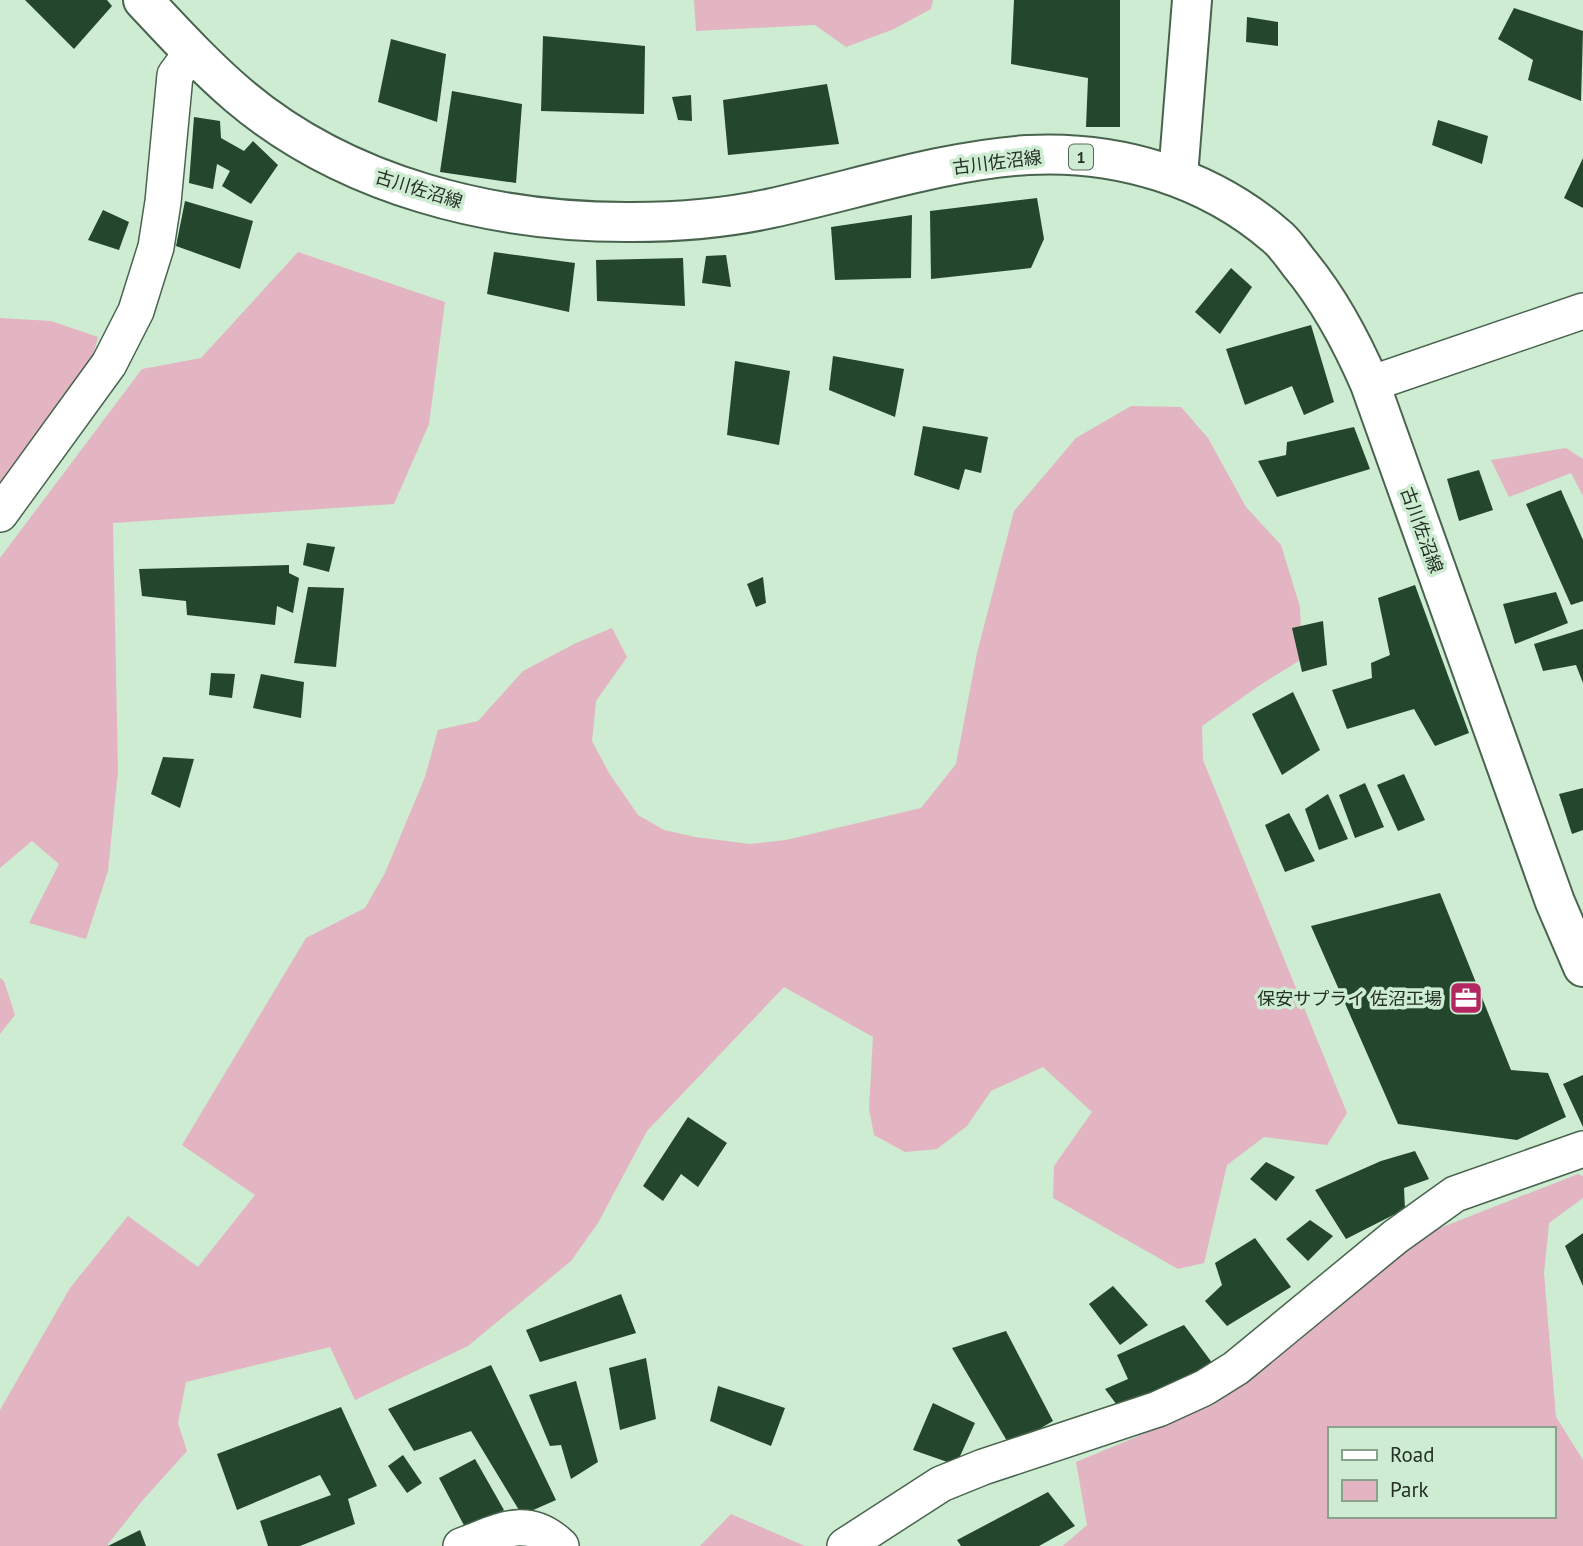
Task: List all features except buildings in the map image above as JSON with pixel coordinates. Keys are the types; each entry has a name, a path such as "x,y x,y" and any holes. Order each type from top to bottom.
{"main road":[{"name":"古川佐沼線","path":"143,0 192,52 239,96 290,132 348,165 418,192 488,209 536,216 632,222 703,218 768,209 903,177 1027,155 1074,156 1128,162 1178,176 1232,203 1278,237 1317,284 1350,338 1370,384 1555,902 1583,967"},
{"path":"1178,176 1192,0"}],"street":[{"path":"0,513 109,364 136,311 156,247 175,75 192,52"},
{"path":"1370,384 1583,311"},
{"path":"845,1546 941,1484 983,1467 1158,1409 1204,1388 1236,1368 1395,1237 1455,1194 1583,1149"},
{"path":"461,1546 514,1527 535,1528 561,1546"}],"green space":[{"path":"694,0 933,0 931,9 894,29 846,47 815,25 696,31"},
{"path":"298,252 445,302 429,424 394,504 113,523 118,771 108,871 86,939 29,923 59,864 32,841 0,868 0,558 142,369 201,358"},
{"path":"0,318 51,321 98,337 92,358 0,482"},
{"path":"1131,406 1181,407 1208,438 1246,507 1281,545 1300,607 1302,659 1202,726 1203,760 1347,1113 1327,1145 1264,1137 1227,1165 1204,1263 1178,1269 1053,1198 1054,1166 1092,1112 1043,1067 991,1091 967,1126 937,1149 905,1152 874,1135 869,1109 873,1037 784,987 647,1131 598,1223 571,1261 468,1346 355,1400 330,1347 186,1382 178,1423 187,1451 142,1501 108,1546 0,1546 0,1410 70,1288 128,1216 198,1267 255,1195 182,1145 306,938 365,908 385,873 425,777 438,730 478,721 523,671 576,643 612,628 627,657 596,701 592,741 609,773 638,815 664,830 750,844 786,840 921,808 956,764 977,653 1014,511 1076,438"},
{"path":"1566,448 1583,459 1583,496 1571,473 1509,497 1491,460"},
{"path":"0,978 4,981 15,1015 0,1034"},
{"path":"1578,1174 1583,1176 1583,1198 1549,1223 1544,1273 1556,1417 1583,1460 1583,1546 1063,1546 1087,1525 1076,1462 1213,1405 1263,1370 1403,1248 1435,1230"},
{"path":"731,1514 805,1546 700,1546"}],"place":[{"name":"保安サプライ 佐沼工場","path":"1466,998"}]}
